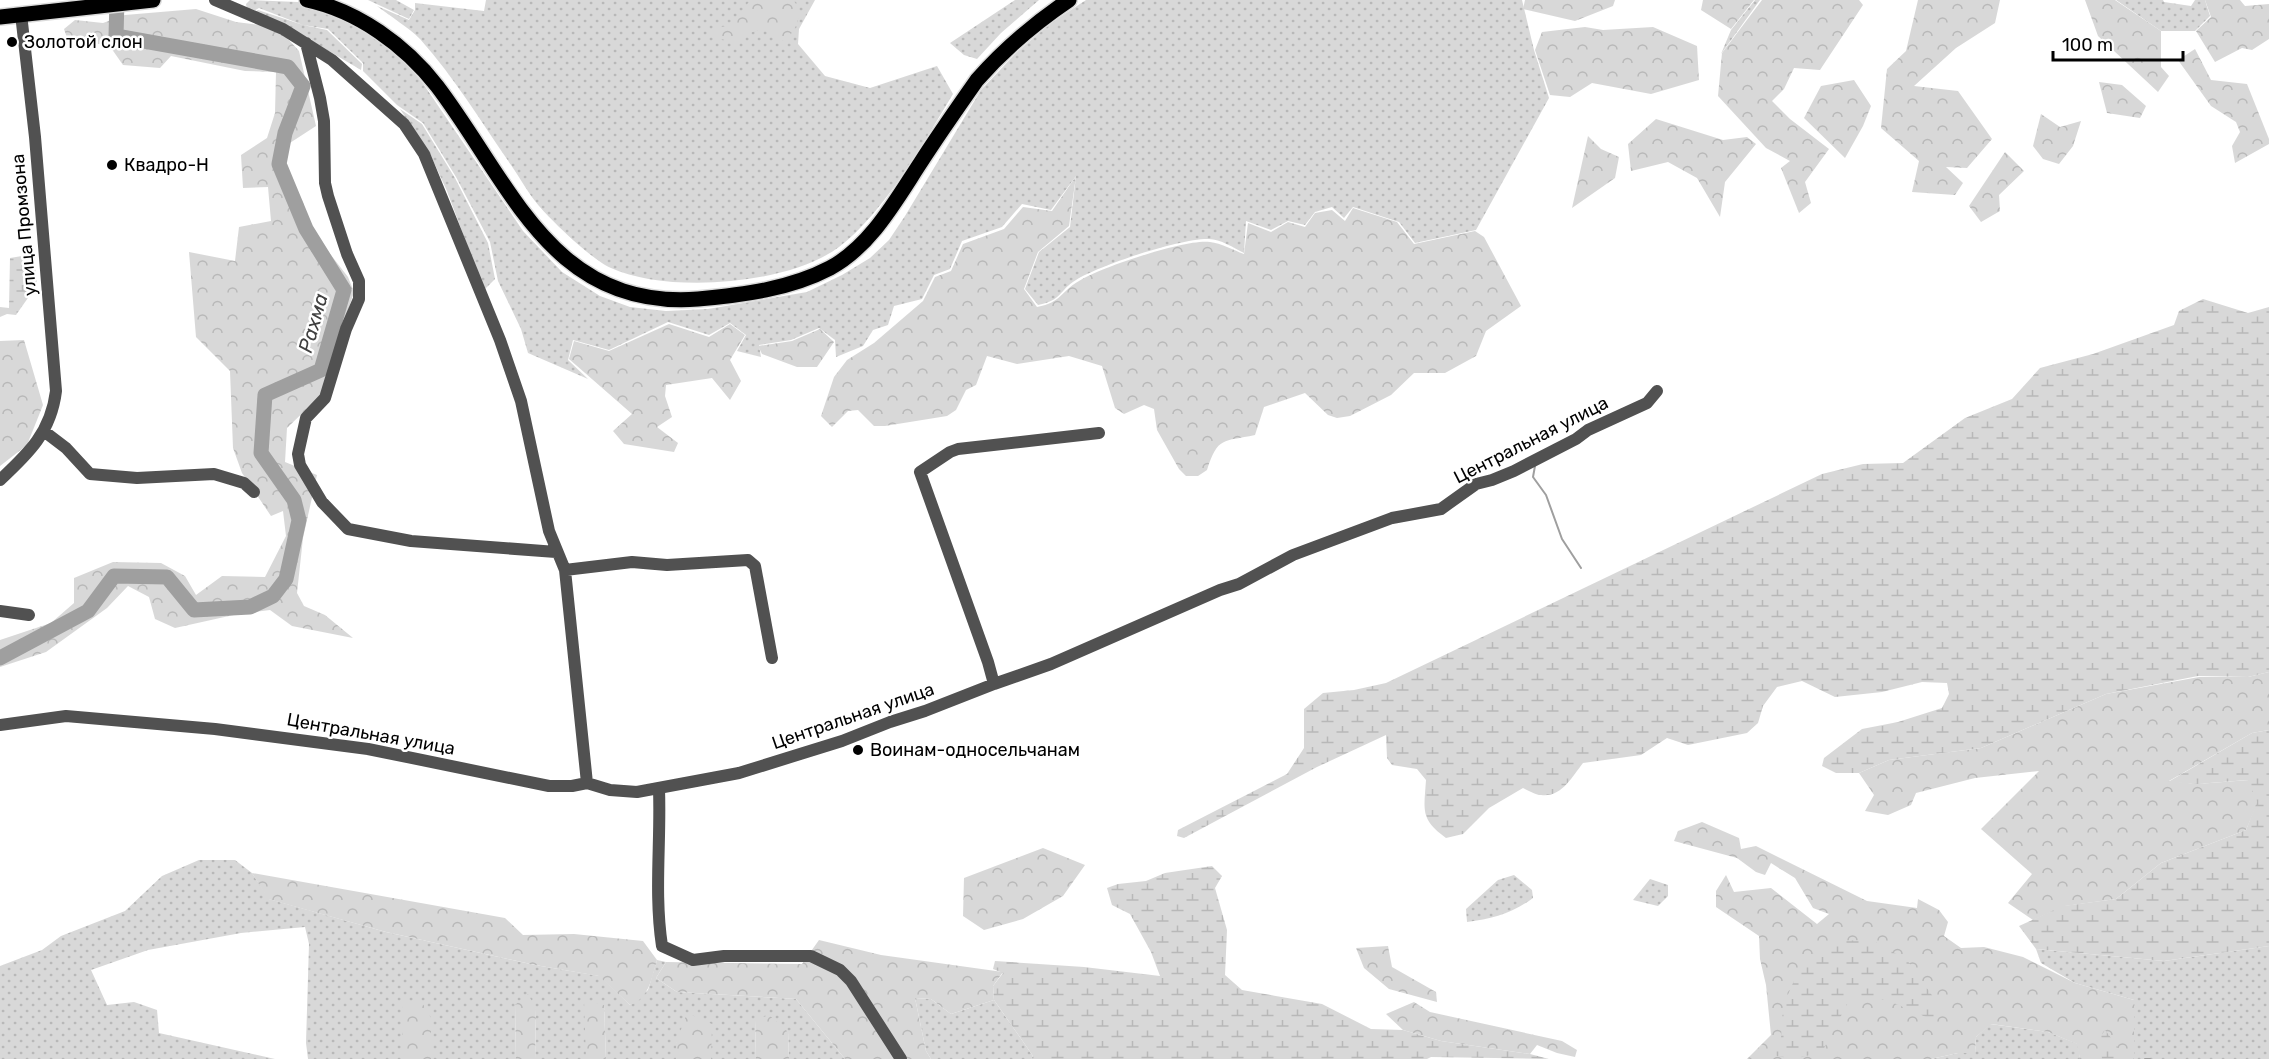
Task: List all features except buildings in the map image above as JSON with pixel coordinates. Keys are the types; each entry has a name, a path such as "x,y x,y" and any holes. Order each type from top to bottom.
{"main road":[{"path":"0,17 153,0"},
{"path":"307,0 344,11 368,24 414,61 436,84 520,209 544,239 568,261 586,274 625,292 675,300 723,296 789,285 831,267 845,258 879,224 961,103 995,59 1039,21 1070,0"}],"street":[{"path":"215,0 283,29 332,60 404,124 424,154 513,376 521,401 549,531 565,570 587,783"},
{"name":"улица Промзона","path":"21,14 34,126 56,391 54,407 45,432"},
{"path":"306,43 324,122 325,183 347,254 359,281 359,299 346,329 325,398 306,418 298,454 300,465 322,502 348,530 411,541 556,552"},
{"name":"Центральная улица","path":"0,725 66,716 215,729 368,749 549,786 587,783 610,790 637,792 739,773 842,741 1072,655 1220,590 1239,584 1293,555 1392,518 1441,509 1476,484 1514,471 1576,439 1588,430 1647,403 1657,391"},
{"path":"0,480 45,432 66,448 81,467 90,474 137,478 214,474 244,483 254,492"},
{"path":"994,684 920,472 950,452 958,450 1039,438 1099,433"},
{"path":"565,570 632,562 667,565 748,560 756,566 772,658"},
{"path":"0,611 29,615"},
{"path":"659,789 657,885 662,946 693,960 724,956 795,955 811,956 825,962 840,970 851,981 901,1059"}],"green space":[{"path":"250,0 298,2 335,12 367,28 394,50 422,82 523,231 562,272 600,296 630,307 666,311 708,309 807,292 870,258 889,240 905,216 981,90 1017,52 1051,23 1086,0 1522,0 1549,98 1476,230 1415,243 1399,222 1353,207 1344,218 1332,207 1315,212 1305,225 1288,221 1271,230 1246,221 1244,253 1213,239 1180,243 1121,260 1087,274 1070,284 1052,301 1038,305 1025,289 1039,252 1070,227 1076,176 1051,210 1022,204 1002,227 962,241 950,269 934,275 922,299 894,306 888,325 873,330 863,346 836,357 835,340 819,328 791,340 759,345 761,357 737,351 746,335 730,323 709,335 668,322 609,350 573,340 568,360 588,379 528,353 521,329 498,281 490,242 456,177 423,123 397,105 363,71 363,63 328,29 303,25 259,8 252,12 247,10 246,4"},
{"path":"368,0 396,0 414,10 409,19"},
{"path":"486,0 815,0 799,29 798,44 825,76 870,88 937,66 953,94 902,176 872,216 839,247 817,260 790,270 727,282 664,281 635,276 603,264 545,213 433,54 405,26 377,6 409,20 415,10 415,3 484,11"},
{"path":"753,0 793,0 797,5 799,16 798,22 788,37 784,41 768,35 766,28 746,34 733,42 717,38 713,33 715,28 733,25 748,3"},
{"path":"1015,0 1039,0 1001,33 977,59 964,55 950,43"},
{"path":"1525,0 1615,0 1613,6 1575,21 1523,9"},
{"path":"1703,0 1754,0 1731,29 1701,10"},
{"path":"1755,0 1760,0 1721,54 1731,30"},
{"path":"1762,0 1859,0 1863,5 1820,70 1794,68 1784,89 1772,101 1790,119 1829,149 1805,182 1811,203 1799,213 1781,168 1790,161 1766,148 1718,96 1722,53"},
{"path":"1918,0 2000,0 1995,23 1956,48 1914,86 1958,91 1992,139 1967,168 1946,167 1963,183 1955,195 1912,192 1919,161 1881,128 1887,69 1906,51"},
{"path":"2085,0 2115,0 2161,31 2161,67 2169,76 2158,92 2098,36"},
{"path":"2116,0 2163,0 2191,6 2195,0 2205,0 2210,16 2195,31 2161,31"},
{"path":"2205,0 2240,0 2245,6 2269,4 2269,39 2252,50 2242,48 2215,62 2196,31 2211,17"},
{"path":"196,9 236,22 277,27 299,51 316,126 276,152 303,202 310,228 348,277 354,292 320,396 287,428 285,462 317,475 303,538 297,593 304,606 325,615 353,638 292,626 270,610 238,614 175,628 155,619 149,597 128,586 107,608 46,652 0,667 0,640 51,623 74,603 74,578 113,562 161,563 185,576 196,595 222,576 265,577 286,536 283,511 271,516 242,473 233,448 230,371 196,337 189,252 235,261 239,227 271,221 268,187 243,188 241,155 267,138 275,113 276,72 245,71 171,56 160,68 123,65 109,45 68,41 64,29 75,20 103,23 125,15"},
{"path":"258,10 303,25 327,30 362,64 361,70 290,28 254,13"},
{"path":"1585,27 1603,30 1653,27 1697,46 1699,80 1651,94 1592,83 1570,97 1550,95 1535,50 1542,32"},
{"path":"2195,49 2211,80 2247,84 2269,139 2269,144 2235,163 2232,146 2240,132 2236,122 2211,106 2178,60"},
{"path":"1854,80 1871,106 1845,158 1804,118 1821,86"},
{"path":"2099,82 2122,85 2146,106 2140,118 2107,113"},
{"path":"400,109 422,124 455,178 488,243 495,279 484,290 447,191 431,156"},
{"path":"2041,114 2060,127 2081,121 2073,146 2059,164 2043,159 2033,146"},
{"path":"1656,119 1723,140 1747,137 1756,144 1725,182 1720,217 1697,178 1668,162 1631,171 1628,144"},
{"path":"1588,136 1601,149 1619,157 1615,178 1572,208"},
{"path":"2005,152 2024,171 1999,195 2000,211 1981,222 1969,206"},
{"path":"1076,176 1069,226 1038,252 1024,289 1037,307 1056,299 1089,275 1143,255 1199,242 1218,244 1244,254 1248,223 1271,232 1288,222 1305,227 1315,213 1332,210 1345,221 1353,208 1397,222 1414,244 1475,231 1484,237 1521,306 1486,331 1476,356 1445,373 1414,373 1391,395 1350,416 1337,418 1328,415 1305,393 1264,407 1255,435 1223,442 1215,451 1207,470 1198,476 1186,476 1179,469 1157,430 1154,409 1144,405 1124,414 1115,408 1102,366 1069,356 1017,364 987,356 976,385 966,390 956,410 947,416 874,426 858,410 848,411 832,427 821,416 834,377 847,360 874,343 923,301 935,277 951,271 963,244 1004,229 1023,207 1052,211"},
{"path":"34,254 37,285 16,315 7,314 0,317 0,307 9,308 10,258"},
{"path":"2203,299 2248,313 2269,307 2269,672 2248,677 2198,676 2106,694 1981,748 1889,760 1859,773 1836,773 1822,766 1824,758 1862,729 1898,722 1942,708 1949,694 1947,683 1922,682 1882,692 1835,697 1802,681 1777,687 1763,706 1758,723 1747,733 1688,745 1667,738 1641,755 1583,763 1560,790 1548,795 1539,795 1523,788 1489,808 1463,834 1446,838 1428,819 1425,807 1426,780 1417,769 1392,765 1387,758 1386,735 1317,767 1184,838 1177,836 1178,830 1287,774 1304,748 1304,709 1323,693 1354,690 1386,683 1822,474 1863,464 1903,463 1965,418 2012,399 2040,368 2093,354 2174,325 2179,311"},
{"path":"669,324 709,337 730,324 745,335 730,360 741,381 730,400 712,378 666,385 665,396 672,417 657,427 678,443 674,452 624,444 613,431 632,414 569,359 574,341 609,351"},
{"path":"820,329 834,342 817,367 797,367 762,354 758,346 792,341"},
{"path":"24,340 43,405 27,445 0,466 0,341"},
{"path":"2269,672 2269,730 2252,733 2169,781 2197,784 2249,780 2258,802 2246,830 2161,863 2116,899 2065,906 2033,920 2008,903 2032,874 1981,829 2039,771 1975,778 1916,793 1911,805 1888,815 1865,811 1874,795 1859,773 1889,760 1981,748 2106,694 2199,677 2248,677"},
{"path":"2269,730 2269,946 2164,961 2036,949 2019,926 2063,906 2116,899 2161,863 2246,830 2257,802 2248,780 2197,784 2168,782 2252,733"},
{"path":"1702,822 1739,838 1741,849 1756,846 1867,901 1917,908 1918,899 1939,910 1948,922 1944,936 1961,948 1984,947 2023,957 2075,983 2134,1000 2134,1059 2080,1059 2077,1044 2048,1032 1991,1024 1976,1037 1975,1053 1958,1053 1931,1059 1747,1059 1771,1035 1759,936 1716,907 1716,891 1726,875 1734,892 1771,888 1817,924 1829,914 1813,908 1795,878 1771,863 1765,875 1756,872 1737,858 1674,841 1678,831"},
{"path":"1043,848 1085,865 1063,896 1023,919 984,930 963,916 964,878"},
{"path":"199,860 235,860 252,873 269,899 386,932 535,965 600,976 630,1005 648,990 657,960 666,962 656,978 677,992 796,999 845,1059 789,1059 788,1032 755,1020 756,1059 711,1059 711,1024 676,1043 676,1059 606,1059 604,1005 586,1044 586,1059 535,1059 536,1009 515,1005 516,1059 431,1059 431,1018 403,1059 308,1059 306,1043 309,944 305,927 241,933 148,950 91,970 107,1005 134,1002 157,1010 159,1033 275,1059 0,1059 0,966 42,950 61,936 125,911 162,876"},
{"path":"1212,866 1222,876 1215,888 1227,930 1225,975 1242,990 1322,1004 1371,1029 1403,1030 1441,1041 1530,1054 1549,1059 1431,1057 1427,1059 1031,1059 1033,1056 994,1000 993,986 1003,973 993,969 995,961 1084,967 1160,976 1151,952 1130,914 1112,905 1107,888 1118,884 1146,881 1165,873"},
{"path":"252,873 505,918 523,935 574,934 643,941 657,960 646,993 630,1005 599,976 535,965 386,932 268,899"},
{"path":"1514,875 1532,890 1533,898 1518,908 1502,914 1467,922 1466,909 1498,880"},
{"path":"1650,879 1668,885 1668,896 1658,906 1633,900"},
{"path":"819,940 881,955 1003,972 993,986 994,1000 951,1014 931,999 915,998 926,1051 931,1059 845,1059 796,999 677,992 656,978 666,962 802,964"},
{"path":"1872,940 1907,960 1936,1001 1935,1021 1887,1000 1852,995 1822,1052 1794,1059 1771,1055 1781,1038 1783,1006 1803,960 1833,941"},
{"path":"1388,946 1392,967 1436,992 1437,1002 1389,989 1364,968 1356,948"},
{"path":"2269,946 2269,1059 2134,1059 2134,1000 2075,983 2041,963 2036,949 2164,961"},
{"path":"528,994 536,1009 535,1059 516,1059 515,1005"},
{"path":"915,998 931,999 951,1014 994,1000 1033,1056 1031,1059 931,1059 926,1051"},
{"path":"420,999 431,1018 431,1059 402,1059 403,1003"},
{"path":"584,1000 604,1005 606,1059 586,1059"},
{"path":"1414,1002 1430,1012 1562,1041 1577,1050 1575,1057 1537,1045 1530,1054 1441,1041 1403,1030 1386,1014"},
{"path":"687,1013 712,1024 711,1059 676,1059 676,1043"},
{"path":"769,1015 788,1032 789,1059 756,1059 755,1020"},
{"path":"1990,1024 2048,1032 2078,1044 2080,1059 1931,1059 1958,1053 1975,1053 1976,1037"},
{"path":"2105,1030 2121,1051 2115,1059 2102,1059 2099,1039"}],"waterway":[{"name":"Рахма","path":"0,658 88,611 114,576 167,577 194,610 250,607 273,596 286,579 299,520 294,500 261,453 265,395 321,370 344,290 306,229 279,164 285,133 303,86 288,67 116,36 117,0"},
{"path":"1535,466 1533,477 1546,495 1562,539 1581,568"},
{"path":"2145,1059 2150,1059"}],"place":[{"name":"Золотой слон","path":"12,42"},
{"name":"Квадро-Н","path":"112,165"},
{"name":"Воинам-односельчанам","path":"858,750"}]}
